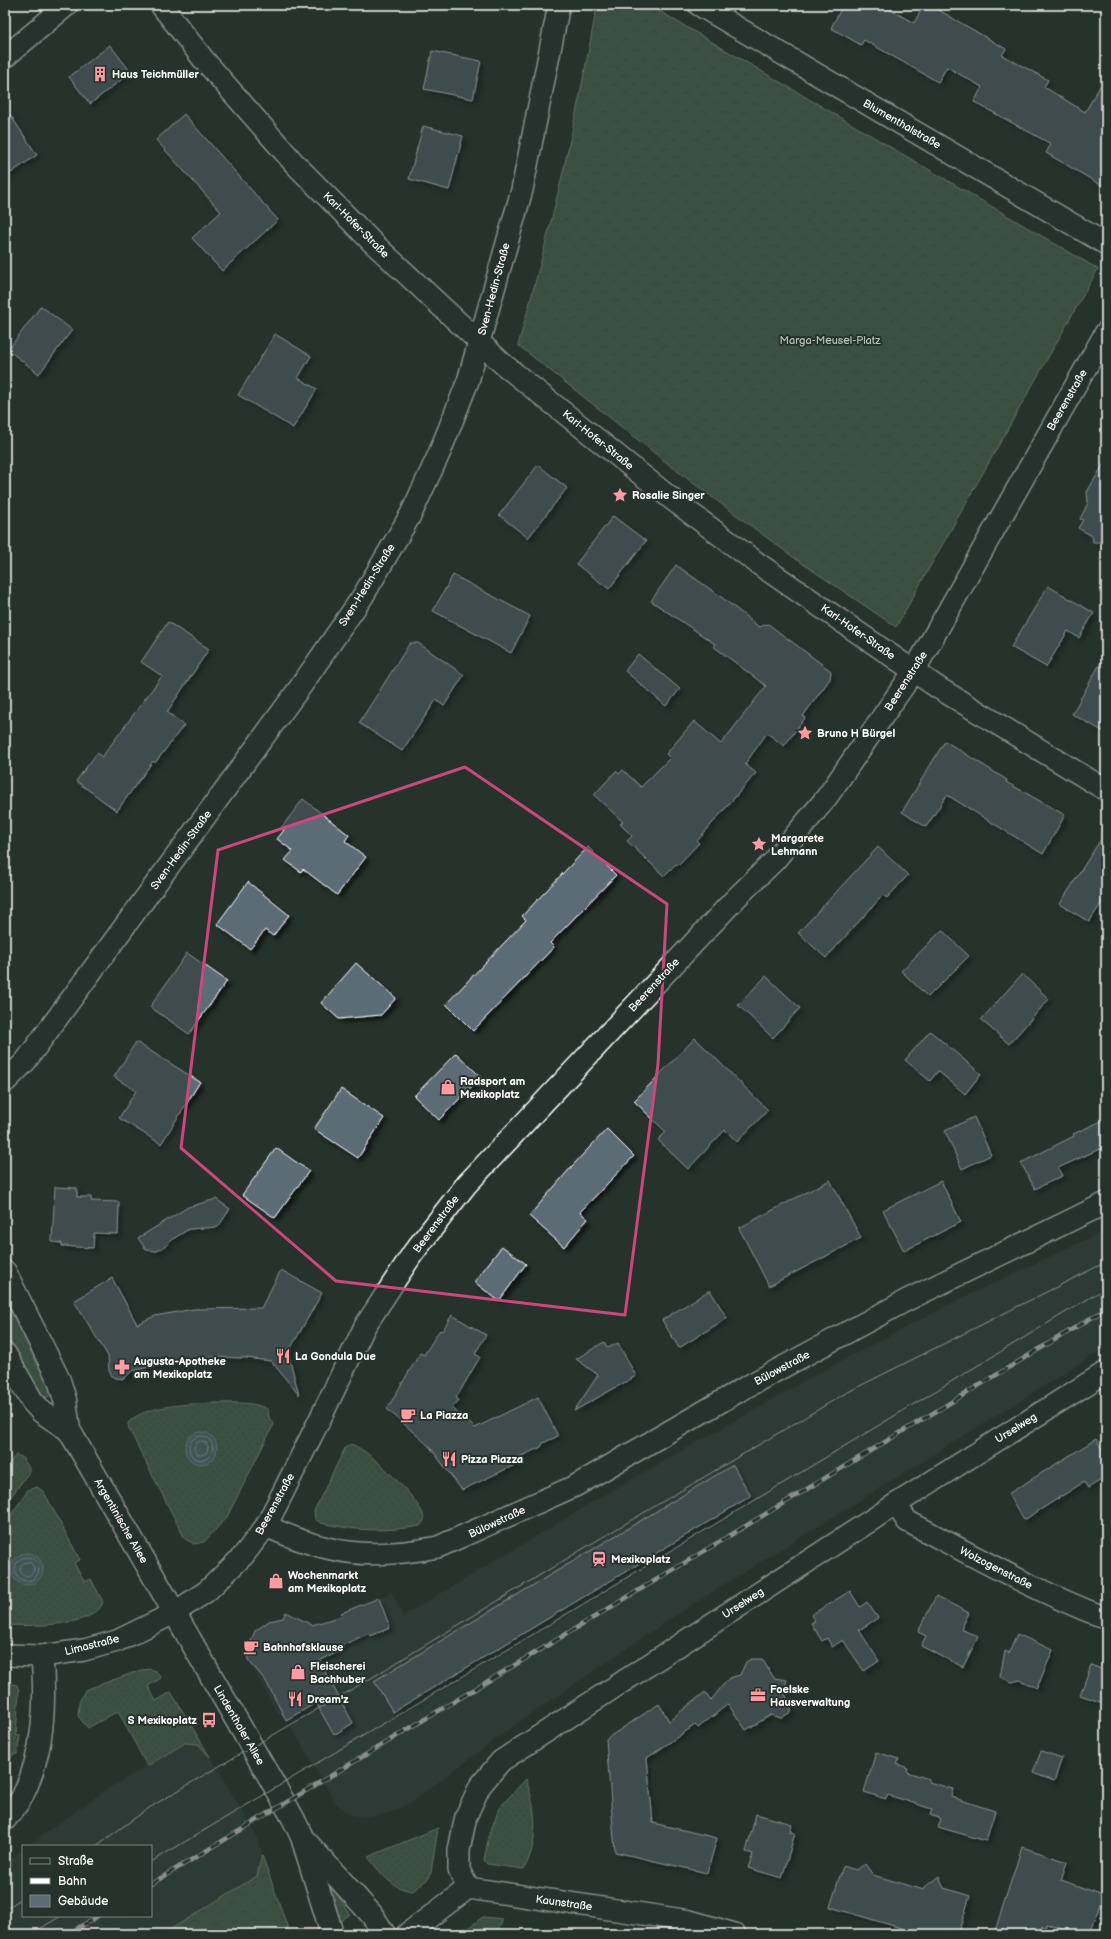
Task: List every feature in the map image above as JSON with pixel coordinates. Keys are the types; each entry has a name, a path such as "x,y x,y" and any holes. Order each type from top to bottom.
{"main road":[{"name":"Argentinische Allee","path":"5,1272 60,1380 66,1400 69,1430 174,1613"},
{"name":"Argentinische Allee","path":"5,1354 32,1401 42,1412 69,1430"},
{"name":"Lindenthaler Allee","path":"174,1613 293,1818 302,1837 332,1934"},
{"name":"Lindenthaler Allee","path":"302,1837 372,1915 384,1934"}],"street":[{"path":"5,57 67,5"},
{"name":"Karl-Hofer-Straße","path":"161,5 204,60 295,164 372,242 503,364 673,500 760,565 938,687 1106,790"},
{"name":"Sven-Hedin-Straße","path":"5,1082 25,1062 301,686 363,596 411,514 440,454 468,381 480,342 522,190 559,5"},
{"name":"Blumenthalstraße","path":"699,5 1106,244"},
{"name":"Beerenstraße","path":"174,1613 219,1581 243,1556 266,1526 365,1326 413,1253 466,1185 737,897 774,861 827,797 914,671 1106,332"},
{"name":"Bülowstraße","path":"266,1526 309,1544 333,1550 367,1555 420,1551 438,1547 575,1486 746,1387 907,1300 1106,1203"},
{"name":"Urselweg","path":"468,1888 459,1870 459,1850 466,1816 480,1786 501,1762 896,1504 1106,1372"},
{"name":"Wolzogenstraße","path":"896,1504 907,1521 914,1525 1020,1581 1064,1602 1106,1618"},
{"name":"Limastraße","path":"5,1655 42,1656 84,1650 117,1641 174,1613"},
{"path":"5,1820 21,1799 31,1776 42,1733 45,1695 42,1656"},
{"path":"407,1934 468,1888"},
{"name":"Kaunstraße","path":"468,1888 690,1921 735,1934"}],"highlighted area":[{"path":"465,767 667,904 658,1064 625,1315 336,1281 181,1148 218,850"}],"shaded area":[{"path":"1106,1230 1106,1347 674,1616 509,1729 413,1801 389,1813 362,1817 344,1811 333,1799 284,1714 279,1715 248,1660 284,1615 292,1615 304,1620 304,1624 322,1623 392,1592 403,1616 618,1487 835,1364 958,1300"},
{"path":"185,1743 198,1744 210,1757 253,1829 261,1848 262,1855 257,1876 163,1934 5,1934 5,1863 22,1850 22,1917 152,1917 152,1845 28,1845 100,1794"}],"green space":[{"name":"Marga-Meusel-Platz","path":"597,5 649,5 1098,269 896,627 793,557 681,474 518,345 562,176 581,90"},
{"path":"5,1295 54,1394 43,1399 5,1337"},
{"path":"242,1403 263,1407 268,1410 269,1418 274,1424 227,1517 204,1542 194,1544 185,1539 129,1429 128,1423 144,1412 155,1409 180,1405"},
{"path":"350,1444 358,1447 367,1454 401,1484 418,1505 423,1514 424,1521 420,1526 370,1530 347,1528 321,1523 315,1519 314,1511 345,1448"},
{"path":"16,1455 22,1457 29,1468 29,1472 5,1505 5,1469"},
{"path":"37,1487 44,1492 80,1560 74,1563 85,1582 91,1579 103,1602 98,1610 88,1617 75,1621 44,1625 5,1625 5,1524 28,1490"},
{"path":"151,1669 157,1672 161,1678 148,1686 156,1701 171,1692 210,1757 198,1744 185,1743 147,1766 118,1711 88,1728 78,1716 79,1703 85,1690 141,1670"},
{"path":"5,1683 17,1685 19,1691 16,1735 20,1736 17,1754 12,1755 9,1766 5,1767"},
{"path":"526,1779 532,1802 535,1824 532,1847 524,1869 487,1864 484,1860 489,1836 499,1808"},
{"path":"438,1828 429,1878 413,1891 405,1890 393,1884 382,1874 368,1857"},
{"path":"262,1855 290,1934 163,1934 257,1876"},
{"path":"325,1877 350,1914 341,1921 332,1905"},
{"path":"483,1917 503,1919 497,1934 460,1934"}],"water":[{"path":"198,1432 204,1432 214,1439 217,1448 216,1454 210,1461 204,1464 198,1464 188,1457 185,1451 185,1445 192,1435"},
{"path":"27,1553 33,1554 40,1560 43,1569 42,1575 36,1582 27,1585 21,1584 14,1578 11,1569 12,1563 18,1556"}],"building":[{"path":"843,5 882,5 914,23 924,5 930,5 1006,49 1002,55 1048,80 1044,87 1085,112 1106,76 1106,188 1046,153 1051,144 974,102 982,87 947,67 938,82 864,40 861,45 831,28"},
{"name":"Haus Teichmüller","path":"110,45 131,72 90,104 69,77"},
{"path":"432,51 481,61 473,99 424,89"},
{"path":"5,107 37,155 5,177"},
{"path":"184,114 278,220 222,271 192,238 221,212 156,140"},
{"path":"423,126 463,136 449,190 409,179"},
{"path":"41,306 72,330 39,374 8,350"},
{"path":"275,334 311,356 298,378 317,389 293,428 238,395"},
{"path":"1106,460 1106,542 1093,542 1092,536 1078,528 1083,520 1080,519 1088,503 1087,492"},
{"path":"538,465 567,488 528,538 499,515"},
{"path":"613,516 646,541 609,589 576,564"},
{"path":"676,565 720,596 759,627 768,624 831,671 830,679 803,716 805,718 784,746 767,733 745,764 756,773 697,841 699,843 678,865 676,864 664,876 627,841 632,836 620,824 623,822 594,795 616,771 619,774 623,770 641,787 670,758 666,754 694,721 721,744 766,686 713,646 715,644 651,601"},
{"path":"453,575 530,616 511,653 433,611"},
{"path":"1048,586 1094,613 1079,638 1068,631 1046,667 1011,647"},
{"path":"168,622 209,649 167,712 184,725 155,763 153,761 117,811 76,781 97,753 102,757 162,676 141,662"},
{"path":"410,643 418,643 464,675 444,706 436,700 402,751 359,723"},
{"path":"1106,653 1106,733 1072,714"},
{"path":"638,654 680,689 666,706 625,671"},
{"path":"945,741 1007,780 1006,782 1065,815 1043,854 947,795 926,827 902,812"},
{"path":"303,799 349,835 345,841 366,857 337,895 303,869 301,872 285,860 293,851 277,839 284,830 281,828"},
{"path":"1106,831 1106,896 1089,922 1060,904"},
{"path":"588,847 616,875 550,943 554,947 473,1031 446,1004 526,920 522,916"},
{"path":"878,847 908,875 887,898 883,895 826,958 798,933"},
{"path":"248,882 289,915 273,936 265,930 250,949 217,924"},
{"path":"942,930 969,956 928,997 901,971"},
{"path":"187,953 227,981 189,1034 150,1007"},
{"path":"356,963 396,998 381,1015 339,1019 321,1003"},
{"path":"1022,974 1049,999 1009,1044 981,1020"},
{"path":"766,976 800,1008 773,1038 738,1005"},
{"path":"930,1031 981,1074 965,1094 938,1071 930,1081 905,1060"},
{"path":"695,1038 768,1110 737,1142 725,1130 688,1169 658,1140 666,1132 634,1101"},
{"path":"136,1042 200,1082 161,1144 119,1118 136,1091 114,1077"},
{"name":"Radsport am Mexikoplatz","path":"456,1053 481,1077 439,1120 414,1096"},
{"path":"341,1089 384,1118 358,1158 314,1129"},
{"path":"974,1117 991,1155 962,1169 945,1131"},
{"path":"1106,1119 1106,1146 1058,1168 1062,1176 1035,1189 1021,1163 1074,1136 1073,1134"},
{"path":"607,1129 634,1156 580,1212 588,1219 564,1247 529,1216 573,1165"},
{"path":"276,1148 309,1171 275,1218 242,1195"},
{"path":"830,1180 861,1238 769,1286 739,1228"},
{"path":"941,1181 961,1222 904,1251 883,1210"},
{"path":"55,1187 77,1188 77,1197 91,1197 91,1201 119,1202 118,1234 94,1233 93,1248 62,1246 62,1243 52,1242"},
{"path":"216,1199 230,1209 218,1227 189,1229 157,1251 146,1250 138,1238 188,1207"},
{"path":"502,1246 526,1264 499,1301 474,1282"},
{"path":"281,1270 322,1293 288,1353 299,1395 271,1361 246,1358 213,1357 176,1361 132,1371 124,1379 116,1378 112,1376 109,1371 108,1356 74,1301 112,1278 137,1324 155,1316 194,1309 261,1308"},
{"path":"710,1290 727,1318 679,1348 662,1320"},
{"path":"452,1315 486,1335 475,1354 480,1357 456,1398 459,1400 452,1408 475,1428 538,1397 558,1436 543,1443 541,1447 517,1458 519,1463 462,1490 429,1446 387,1409 420,1353 424,1355 439,1331 443,1330"},
{"path":"604,1342 608,1348 618,1343 636,1376 574,1411 598,1375 576,1359"},
{"path":"1096,1439 1106,1456 1106,1477 1088,1488 1084,1482 1024,1520 1008,1494"},
{"path":"733,1465 751,1496 393,1712 374,1681"},
{"path":"850,1591 860,1607 867,1602 878,1618 859,1630 879,1661 864,1671 843,1640 832,1647 827,1638 822,1641 811,1623 815,1621 811,1615"},
{"path":"936,1596 969,1613 961,1629 978,1637 963,1667 921,1646 926,1636 918,1632"},
{"path":"379,1598 390,1628 370,1636 369,1633 343,1645 340,1651 319,1661 353,1723 334,1735 316,1703 286,1720 266,1681 248,1660 247,1651 255,1631 269,1621 283,1618 286,1612 312,1625 342,1616 341,1613"},
{"path":"1017,1634 1053,1650 1037,1688 1020,1680 1012,1682 1000,1677 1005,1651 1009,1653"},
{"path":"751,1659 762,1659 774,1678 787,1680 784,1693 791,1704 791,1712 781,1718 771,1715 746,1730 728,1704 698,1728 695,1725 647,1758 653,1823 717,1838 707,1873 615,1852 606,1739 659,1704 669,1721 705,1692 711,1700 729,1678 740,1675 746,1662"},
{"path":"1091,1665 1106,1671 1106,1704 1080,1695"},
{"path":"1041,1751 1062,1758 1054,1781 1033,1773"},
{"path":"876,1752 899,1759 897,1764 908,1768 907,1772 929,1779 929,1782 953,1789 951,1797 995,1811 986,1841 938,1827 941,1819 930,1815 932,1809 888,1795 886,1799 864,1792"},
{"path":"756,1814 792,1824 790,1832 795,1833 782,1878 748,1868 753,1854 746,1852"},
{"path":"1022,1847 1067,1862 1061,1880 1103,1895 1090,1934 1078,1934 1047,1924 1046,1928 1042,1926 1039,1934 994,1934"},
{"path":"865,1864 873,1875 924,1890 925,1887 939,1876 944,1888 970,1896 958,1934 946,1930 936,1934 910,1934 911,1931 830,1907 843,1866 856,1870"}],"tram line":[{"path":"97,1845 149,1808 373,1677 586,1547 846,1393 1106,1262"},
{"path":"152,1861 512,1647 1106,1288"},
{"path":"5,1910 22,1898"},
{"path":"31,1934 59,1917"}],"railway":[{"path":"152,1883 1106,1309"},
{"path":"68,1934 96,1917"}],"place":[{"name":"Haus Teichmüller","path":"100,74"},
{"name":"Rosalie Singer","path":"620,495"},
{"name":"Bruno H Bürgel","path":"805,733"},
{"name":"Margarete Lehmann","path":"759,844"},
{"name":"Radsport am Mexikoplatz","path":"448,1087"},
{"name":"La Gondula Due","path":"283,1356"},
{"name":"Augusta-Apotheke am Mexikoplatz","path":"122,1367"},
{"name":"La Piazza","path":"408,1415"},
{"name":"Pizza Piazza","path":"449,1459"},
{"name":"Mexikoplatz","path":"599,1559"},
{"name":"Wochenmarkt am Mexikoplatz","path":"276,1581"},
{"name":"Bahnhofsklause","path":"251,1647"},
{"name":"Fleischerei Bachhuber","path":"298,1672"},
{"name":"Foelske Hausverwaltung","path":"758,1695"},
{"name":"Dream'z","path":"295,1699"},
{"name":"S Mexikoplatz","path":"209,1720"}]}
